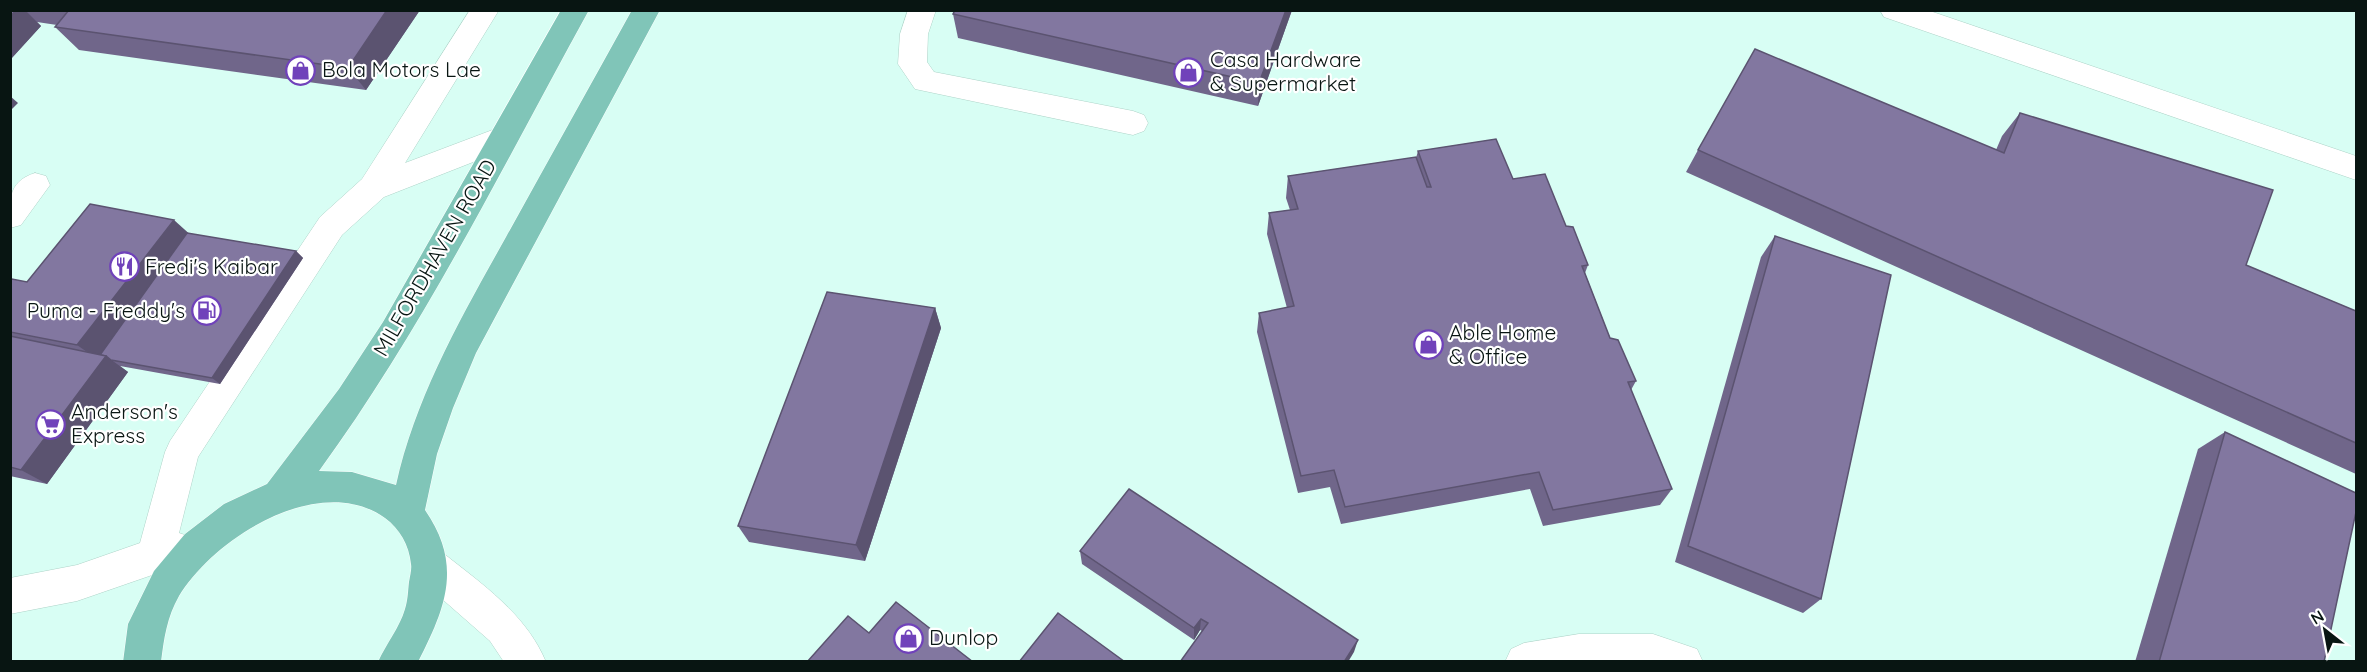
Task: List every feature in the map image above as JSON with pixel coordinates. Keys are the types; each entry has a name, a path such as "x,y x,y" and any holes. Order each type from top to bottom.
{"main road":[{"name":"MILFORDHAVEN ROAD","path":"280,496 351,400 395,332 575,10"},
{"path":"407,513 420,454 429,427 462,348 646,10"},
{"path":"142,662 147,624 167,583 198,546 237,516 280,496 318,487 352,488 383,496 407,513 423,537 430,565 423,614 397,662"}],"street":[{"path":"154,557 182,452 331,226 374,188 485,10"},
{"path":"922,10 914,34 912,64 925,81 1133,123"},
{"path":"1894,10 2356,168"},
{"path":"374,188 503,138"},
{"path":"10,216 35,185"},
{"path":"10,596 77,584 154,557 224,526"},
{"path":"430,565 503,628 527,662"},
{"path":"1524,662 1578,653 1653,653 1684,662"}],"building":[{"path":"69,10 387,10 348,68 55,27"},
{"name":"Casa Hardware & Supermarket","path":"955,10 1286,10 1259,83 953,14"},
{"path":"1755,49 2004,153 2020,113 2273,190 2246,265 2356,311 2356,443 1698,150"},
{"name":"Able Home & Office","path":"1496,139 1513,179 1545,174 1566,226 1573,227 1588,265 1582,266 1610,338 1618,340 1636,381 1628,382 1672,489 1553,510 1539,472 1345,507 1334,470 1301,476 1259,313 1294,306 1269,213 1298,209 1288,176 1416,157 1427,187 1431,187 1418,151"},
{"name":"Fredi's Kaibar","path":"90,204 174,220 77,345 10,332 10,281 12,279 27,282"},
{"name":"Puma - Freddy's","path":"187,233 296,251 212,378 111,360 100,355"},
{"path":"1775,236 1891,275 1821,599 1688,546"},
{"path":"827,292 935,308 856,545 738,526"},
{"name":"Anderson's Express","path":"10,336 106,356 21,470 10,467"},
{"path":"2225,432 2356,493 2356,512 2324,662 2159,662"},
{"path":"1129,489 1358,640 1344,662 1180,662 1208,623 1201,619 1194,628 1080,551"},
{"path":"896,602 973,662 807,662 848,616 869,633"},
{"path":"1058,613 1125,662 1019,662"}],"place":[{"name":"Bola Motors Lae","path":"301,70"},
{"name":"Casa Hardware & Supermarket","path":"1189,72"},
{"name":"Fredi's Kaibar","path":"124,267"},
{"name":"Puma - Freddy's","path":"206,311"},
{"name":"Able Home & Office","path":"1428,345"},
{"name":"Anderson's Express","path":"50,424"},
{"name":"Dunlop","path":"908,638"}]}
